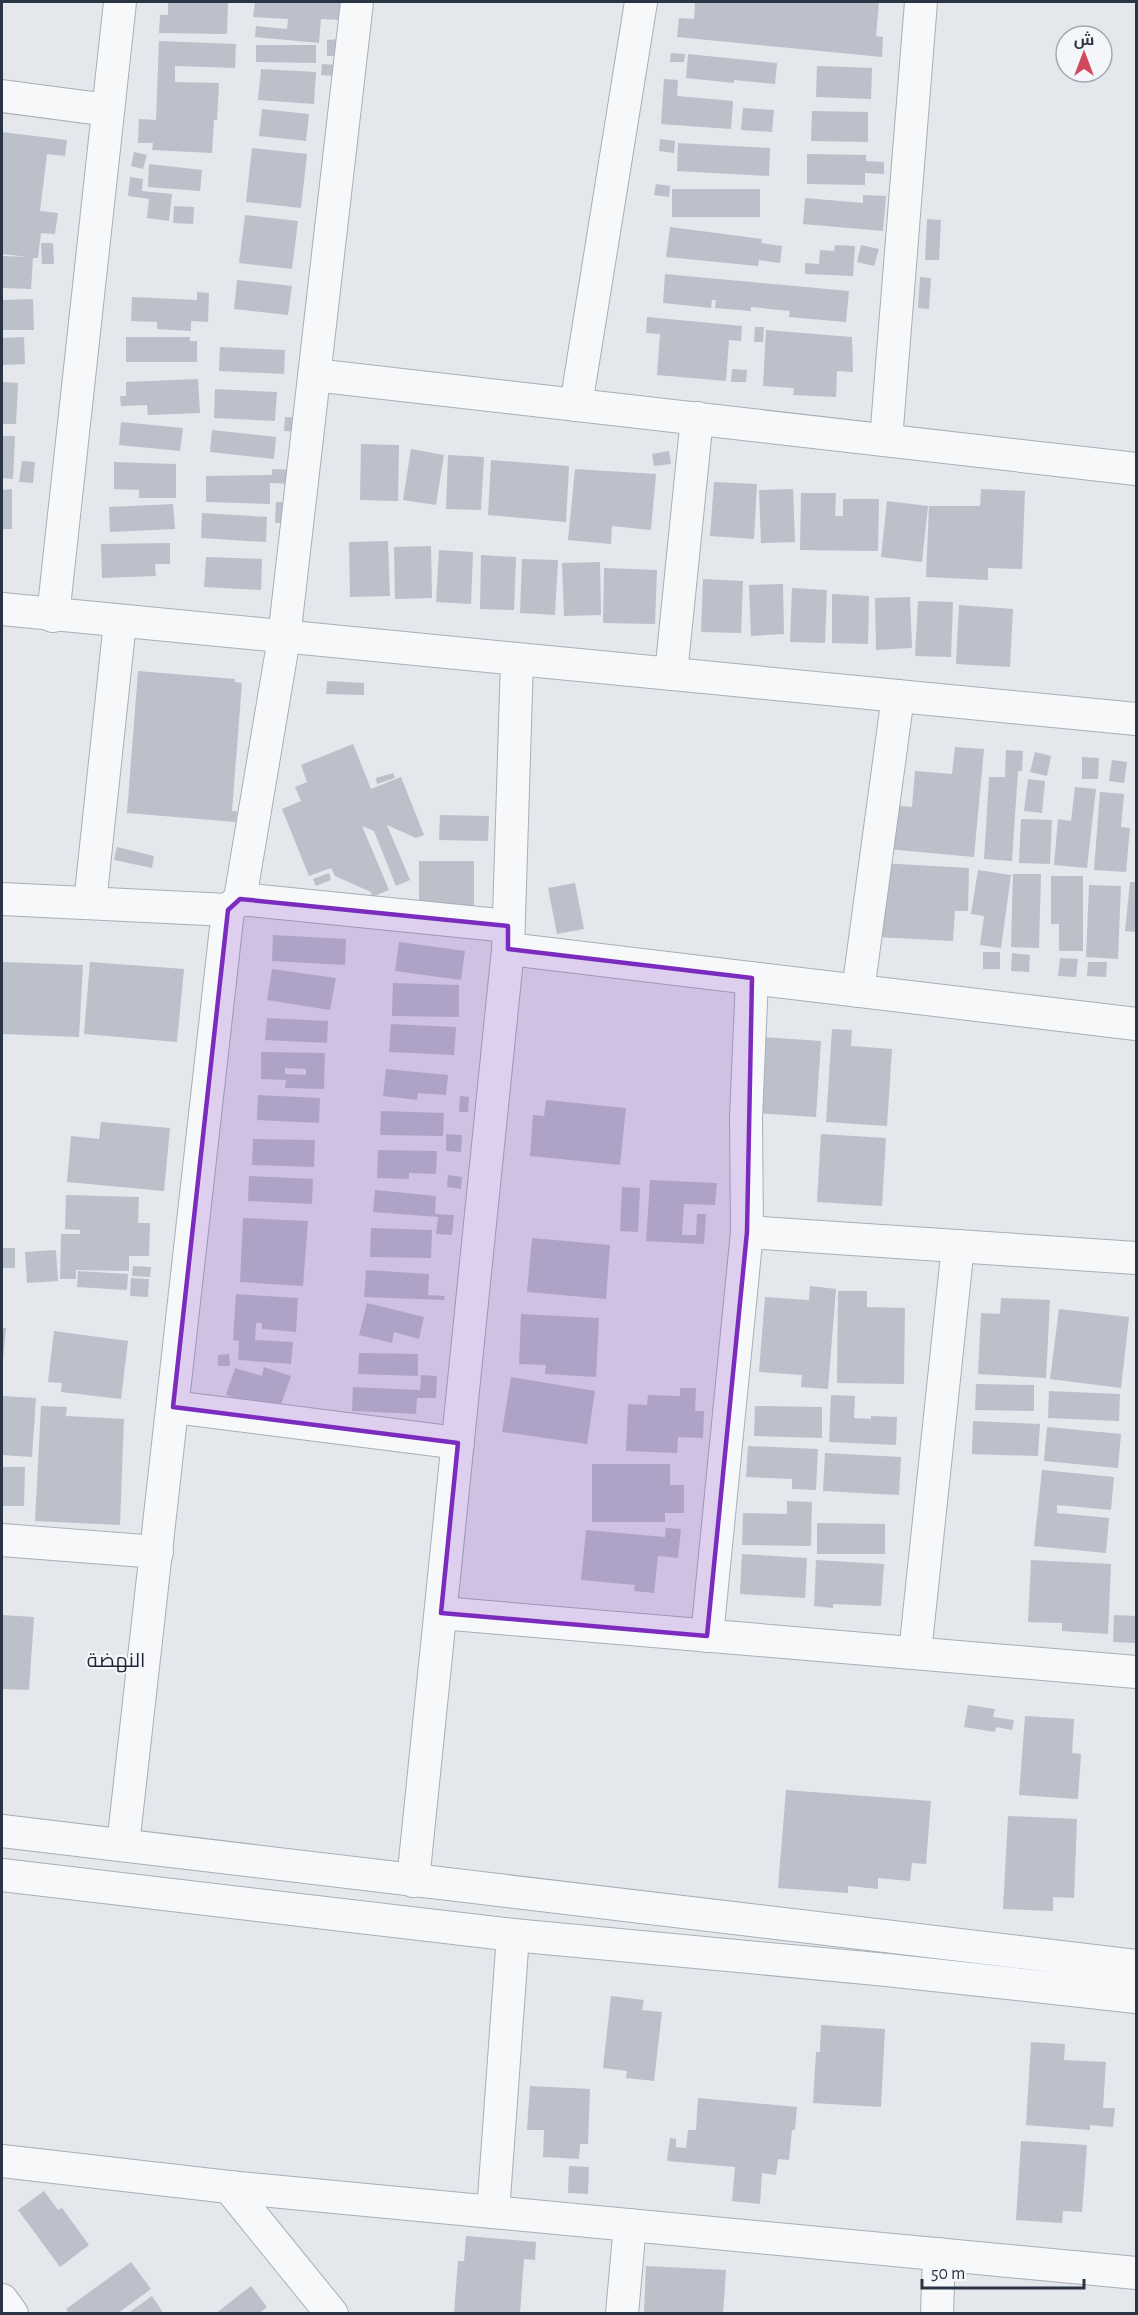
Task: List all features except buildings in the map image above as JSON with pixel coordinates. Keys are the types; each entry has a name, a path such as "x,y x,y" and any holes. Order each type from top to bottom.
{"street":[{"path":"53,616 120,2"},
{"path":"123,1845 234,905 284,638 357,2"},
{"path":"576,405 641,2"},
{"path":"886,440 921,2"},
{"path":"2,96 108,110"},
{"path":"314,375 1137,469"},
{"path":"671,674 698,418"},
{"path":"2,609 53,616 1137,718"},
{"path":"90,903 120,622"},
{"path":"412,1881 508,938 517,660"},
{"path":"858,991 898,696"},
{"path":"2,899 234,905 508,938 752,978 1137,1024"},
{"path":"706,1636 747,1232 746,1118 752,978"},
{"path":"747,1232 1137,1258"},
{"path":"915,1653 958,1246"},
{"path":"173,1407 458,1443"},
{"path":"2,1540 157,1552"},
{"path":"441,1613 1137,1672"},
{"path":"2,1831 1137,1966"},
{"path":"2,1875 513,1935 887,1970 1137,1998"},
{"path":"493,2212 513,1935"},
{"path":"2,2161 229,2187 1137,2273"},
{"path":"229,2187 332,2313"},
{"path":"622,2313 630,2225"},
{"path":"937,2313 939,2254"},
{"path":"2,2300 12,2313"}],"highlighted area":[{"path":"240,899 508,926 508,949 752,978 747,1232 707,1636 441,1613 458,1443 173,1407 228,910"}],"district":[{"name":"النهضة","path":"116,1660"}]}
